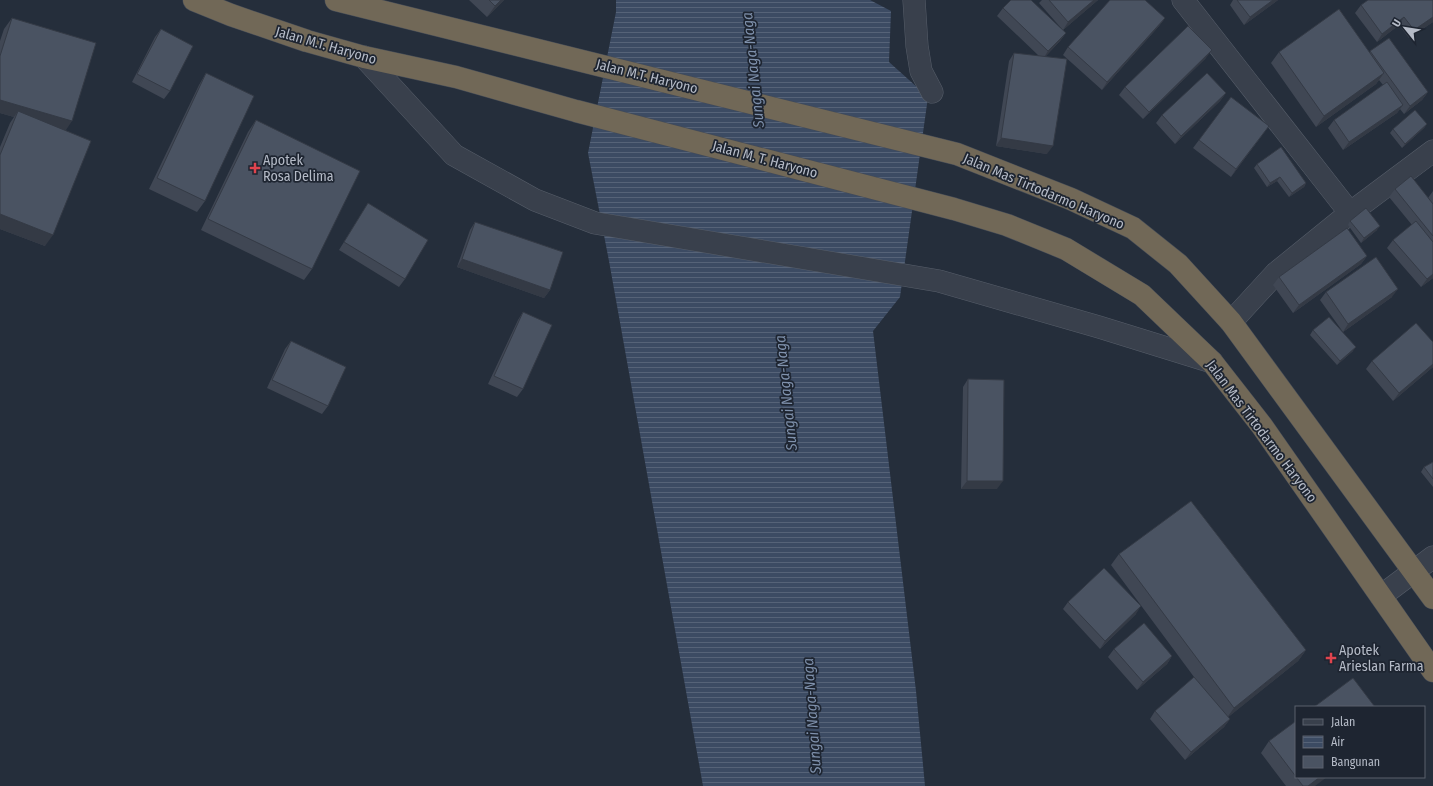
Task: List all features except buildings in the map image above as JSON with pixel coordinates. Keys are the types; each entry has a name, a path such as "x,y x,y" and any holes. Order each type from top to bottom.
{"highway":[{"name":"Jalan M.T. Haryono","path":"194,0 231,15 307,41 364,57 456,78 576,111"},
{"name":"Jalan M.T. Haryono","path":"336,0 957,154"},
{"name":"Jalan M. T. Haryono","path":"576,111 954,209"},
{"name":"Jalan Mas Tirtodarmo Haryono","path":"957,154 1070,199 1133,228 1178,264 1231,322 1433,598"},
{"name":"Jalan Mas Tirtodarmo Haryono","path":"954,209 1008,225 1066,249 1142,295 1212,362 1262,426 1433,671"}],"street":[{"path":"914,0 917,46 921,71 932,92"},
{"path":"1183,0 1350,213"},
{"path":"364,57 454,155 535,200 595,223 939,281 1099,327 1212,362"},
{"path":"1231,322 1276,273 1350,213 1433,151"},
{"path":"1381,596 1433,557"}],"water":[{"name":"Sungai Naga-Naga","path":"616,0 870,0 891,11 889,62 928,97 900,297 873,331 916,691 925,786 703,786 609,261 588,153 616,12"}],"place":[{"name":"Apotek Rosa Delima","path":"255,168"},
{"name":"Apotek Arieslan Farma","path":"1331,658"}]}
